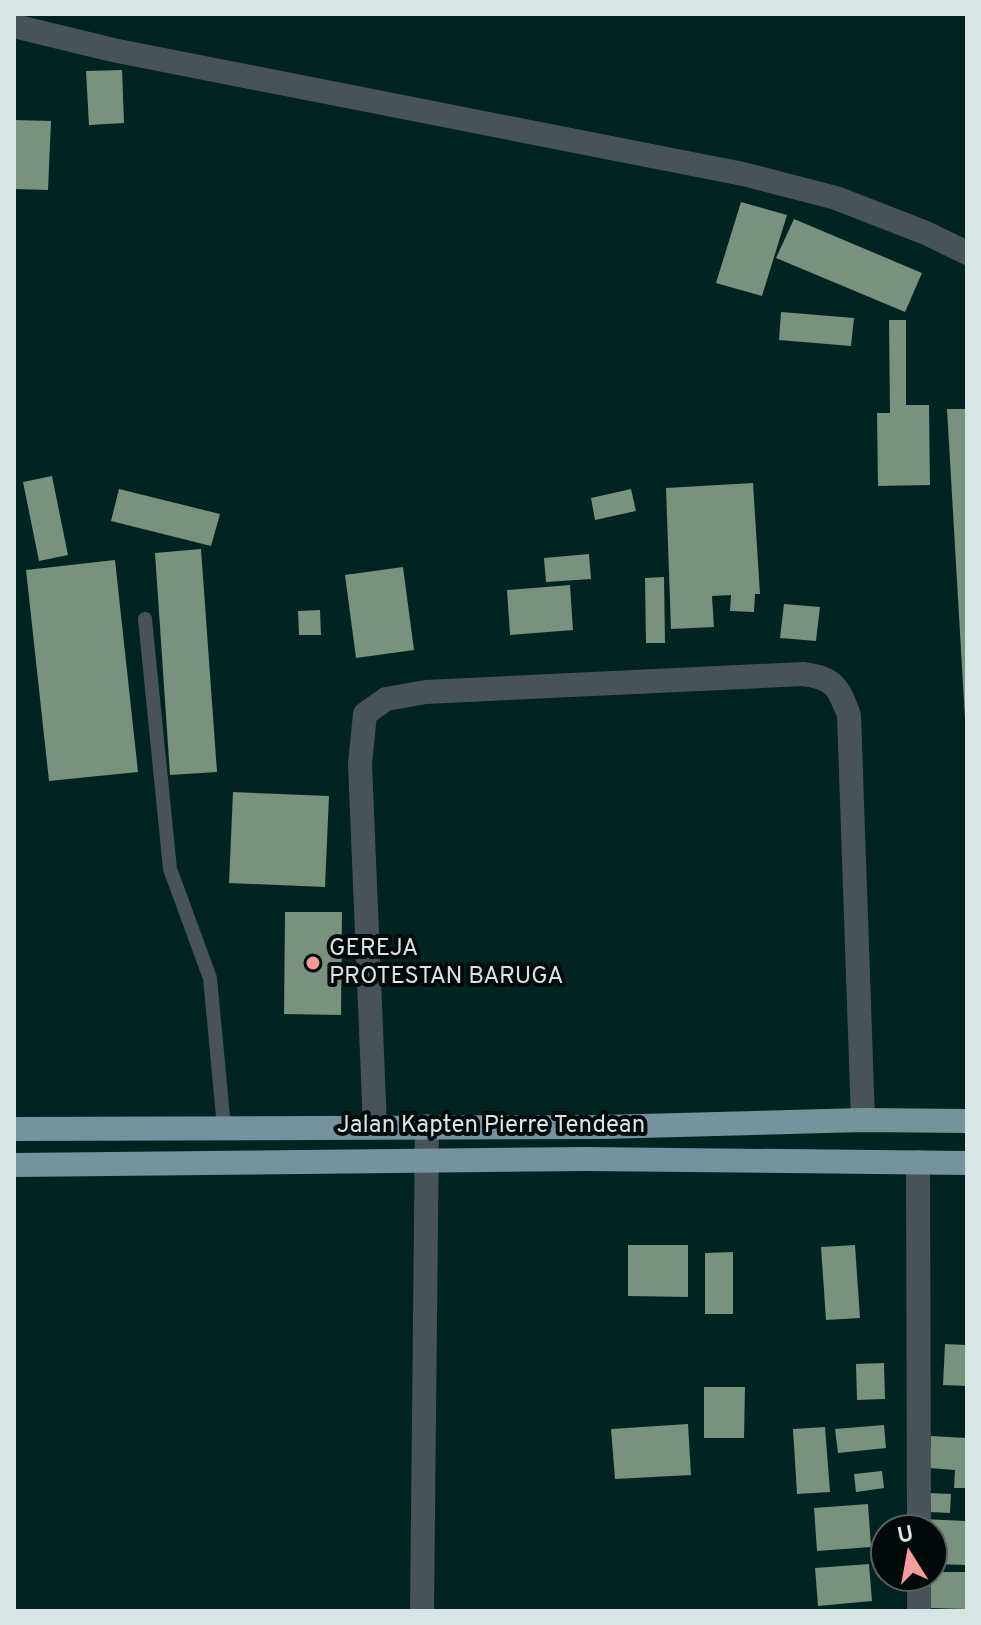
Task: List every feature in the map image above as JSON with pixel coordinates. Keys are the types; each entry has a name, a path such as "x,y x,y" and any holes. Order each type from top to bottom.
{"highway":[{"name":"Jalan Kapten Pierre Tendean","path":"14,1129 603,1127 863,1120 967,1121"},
{"name":"Jalan Kapten Pierre Tendean","path":"14,1165 428,1160 967,1163"}],"street":[{"path":"14,26 144,56 743,174 836,198 926,233 967,253"},
{"path":"375,1126 360,764 365,714 386,699 426,692 803,674 830,680 840,690 849,715 863,1120"},
{"path":"422,1611 427,1126"},
{"path":"918,1162 919,1513"}],"lane":[{"path":"145,619 170,869 210,978 224,1127"}],"building":[{"path":"122,70 124,123 89,125 86,71"},
{"path":"14,120 51,121 48,190 14,189"},
{"path":"741,202 787,215 762,296 716,283"},
{"path":"794,219 922,273 905,312 776,258"},
{"path":"781,312 854,318 851,346 779,340"},
{"path":"889,320 906,320 906,405 929,405 930,485 878,486 877,413 890,413"},
{"path":"947,409 967,409 967,719 965,719"},
{"path":"52,476 68,555 39,561 23,482"},
{"path":"753,483 760,594 755,594 754,612 730,611 731,595 712,596 714,627 671,629 666,488"},
{"path":"119,489 220,514 211,546 111,521"},
{"path":"631,489 636,511 595,520 591,498"},
{"path":"201,549 217,772 170,775 155,553"},
{"path":"589,554 591,579 546,582 544,558"},
{"path":"115,560 138,772 49,781 26,570"},
{"path":"403,567 414,650 356,658 345,575"},
{"path":"664,577 665,643 646,643 645,578"},
{"path":"570,585 573,630 510,635 507,590"},
{"path":"784,604 820,607 816,641 780,638"},
{"path":"320,610 321,635 299,635 298,611"},
{"path":"233,792 329,796 325,887 229,883"},
{"name":"GEREJA PROTESTAN BARUGA","path":"285,912 342,912 341,1015 284,1014"},
{"path":"628,1245 688,1245 688,1297 628,1296"},
{"path":"855,1245 860,1318 826,1320 821,1247"},
{"path":"733,1252 733,1314 705,1314 705,1253"},
{"path":"945,1344 967,1345 967,1386 943,1385"},
{"path":"884,1363 885,1399 857,1400 856,1364"},
{"path":"704,1387 745,1387 744,1438 704,1438"},
{"path":"688,1424 691,1475 615,1479 611,1429"},
{"path":"884,1425 886,1448 838,1453 835,1429"},
{"path":"825,1427 830,1492 797,1494 793,1429"},
{"path":"931,1436 967,1438 967,1488 954,1488 955,1470 929,1468"},
{"path":"882,1471 884,1488 856,1492 854,1474"},
{"path":"929,1493 951,1494 950,1513 929,1512"},
{"path":"868,1504 869,1547 817,1551 814,1508"},
{"path":"949,1520 967,1521 967,1565 949,1564"},
{"path":"869,1564 872,1601 818,1606 815,1568"},
{"path":"949,1572 967,1572 967,1609 927,1608 927,1593 949,1593"}],"place":[{"name":"GEREJA PROTESTAN BARUGA","path":"313,963"}]}
